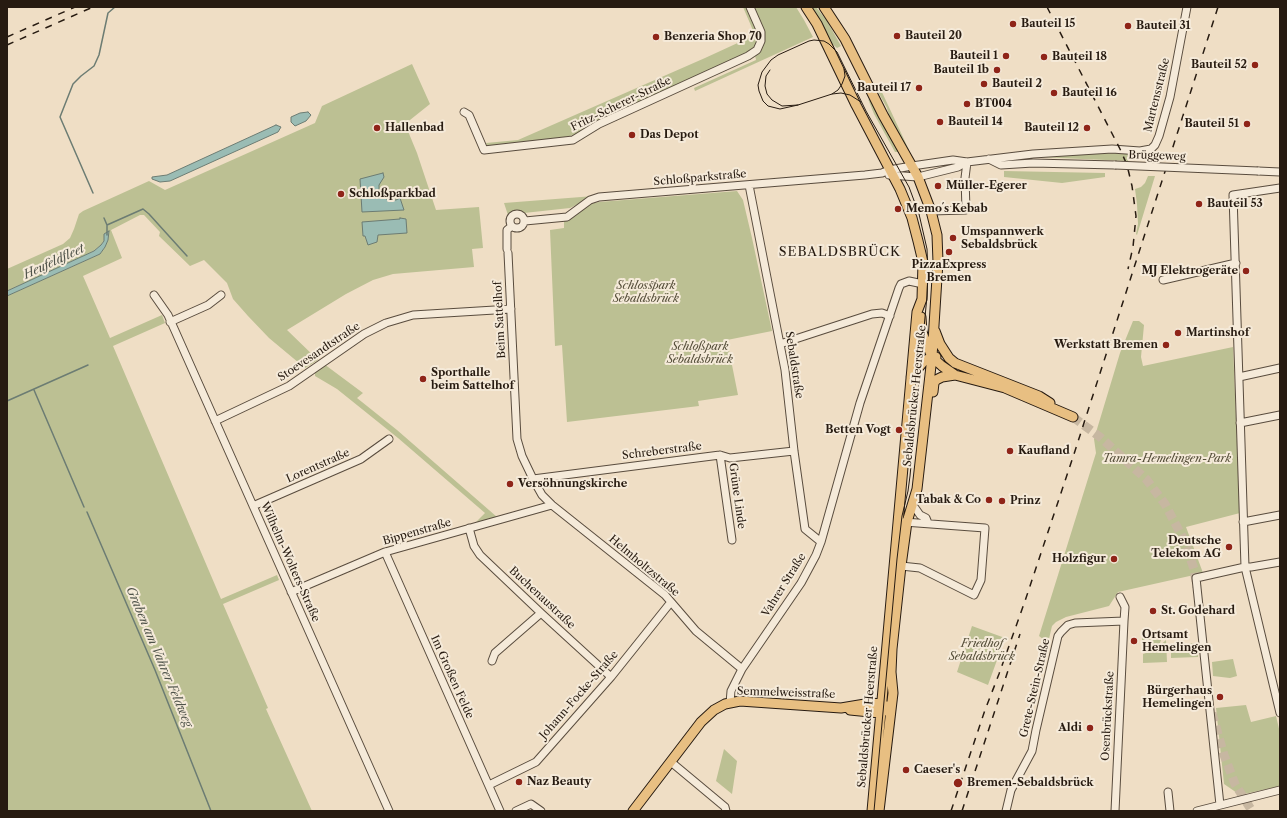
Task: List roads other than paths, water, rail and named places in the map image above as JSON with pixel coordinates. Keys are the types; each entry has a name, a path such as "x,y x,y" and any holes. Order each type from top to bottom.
{"main road":[{"name":"Sebaldsbrücker Heerstraße","path":"806,7 817,24 888,173 900,189 914,224 923,262 922,299 917,312 911,377 902,521 901,566 892,649 893,693 879,811"},
{"name":"Sebaldsbrücker Heerstraße","path":"824,7 845,38 883,115 918,177 931,211 937,235 938,262 934,327 925,424 917,488 913,505 902,521 883,677 872,811"},
{"path":"922,299 922,332 932,357 942,366 956,375 1005,388 1073,417 1039,396 955,363 949,358 940,344 934,327"},
{"path":"911,377 924,361 932,357 949,358"},
{"path":"925,424 930,416 934,382 942,377 956,375"},
{"path":"871,703 875,697 879,681 883,677"},
{"name":"Semmelweisstraße","path":"730,703 740,701 841,708 871,703 881,708"},
{"path":"633,811 701,722 714,710 730,703"},
{"name":"Semmelweisstraße","path":"841,708 846,710 891,708"}],"street":[{"name":"Fritz-Scherer-Straße","path":"464,112 468,115 484,150 573,140 599,124 748,56 757,50 761,41 761,32 750,7"},
{"name":"Martensstraße","path":"1018,155 1112,149 1140,151 1151,149 1159,136 1170,97 1187,7"},
{"name":"Brüggeweg","path":"888,173 918,177 967,162 1018,155 1033,163"},
{"name":"Brüggeweg","path":"988,159 1001,165 1033,163 1280,172"},
{"name":"Brüggeweg","path":"888,173 912,166 953,160 967,162"},
{"path":"931,211 966,210 967,162"},
{"name":"Schloßparkstraße","path":"525,221 567,216 590,200 599,197 888,173"},
{"name":"Sebaldstraße","path":"749,185 785,370 805,529 821,542"},
{"path":"1280,188 1233,195 1245,567 1280,713"},
{"path":"514,214 519,214 522,215 525,221 520,228 516,228 512,226 510,220 514,214"},
{"name":"Beim Sattelhof","path":"512,226 507,230 517,439 522,456 532,479"},
{"path":"1163,280 1236,263"},
{"name":"Vahrer Straße","path":"730,703 730,691 742,670 810,569 821,542 860,403 899,288 902,284 909,281 923,284"},
{"name":"Wilhelm-Wolters-Straße","path":"154,295 166,311 389,811"},
{"path":"170,322 208,305 221,295"},
{"name":"Stoevesandtstraße","path":"215,421 289,386 364,334 386,323 412,315 511,309"},
{"path":"780,344 872,314 882,313 890,316"},
{"path":"1239,377 1280,368"},
{"path":"1240,423 1280,415"},
{"name":"Lorentstraße","path":"253,506 361,459 389,439"},
{"name":"Schreberstraße","path":"532,479 720,455 730,458 794,451"},
{"name":"Grüne Linde","path":"720,455 732,540"},
{"name":"Helmholtzstraße","path":"532,479 542,495 552,505 665,595 696,630 742,670"},
{"name":"Bippenstraße","path":"291,592 386,552 552,505"},
{"path":"913,505 920,515 926,518 928,523"},
{"path":"1243,522 1280,515"},
{"path":"901,566 920,568 974,595 981,580 985,528 902,521"},
{"name":"Buchenaustraße","path":"469,528 474,546 480,555 611,677"},
{"name":"Im Großen Felde","path":"386,552 500,811"},
{"path":"1220,805 1196,578 1245,567 1280,562"},
{"path":"1120,597 1125,607 1124,621"},
{"name":"Johann-Focke-Straße","path":"489,785 536,762 611,677 671,602"},
{"path":"492,661 495,653 541,613"},
{"name":"Grete-Stein-Straße","path":"1006,811 1010,790 1032,751 1058,636 1068,625 1075,623 1124,621"},
{"name":"Osenbrückstraße","path":"1115,811 1124,621"},
{"path":"671,762 725,807 726,811"},
{"path":"1200,811 1280,790"},
{"path":"1168,792 1170,811"},
{"path":"516,811 531,804 541,811"}],"water":[{"path":"308,112 311,115 306,121 295,126 291,122 291,117 300,113"},
{"path":"276,125 281,127 278,132 170,181 160,182 152,179 152,177 167,175"},
{"path":"383,173 384,177 379,185 379,190 386,199 396,200 400,198 404,210 362,212 360,179"},
{"path":"400,218 406,219 407,233 378,235 377,242 368,245 365,236 363,236 362,222"},
{"path":"109,231 108,240 100,254 7,296 7,291 94,251 104,241 104,234"}],"waterway":[{"path":"93,193 60,117 73,84 94,66 99,55 108,13 115,7"},
{"name":"Heufeldfleet","path":"107,225 143,209 187,256"},
{"name":"Heufeldfleet","path":"104,218 107,225 107,235"},
{"path":"7,401 88,365"},
{"name":"Graben am Vahrer Feldweg","path":"34,390 84,507"},
{"name":"Graben am Vahrer Feldweg","path":"87,512 155,670 211,811"}],"tunnel":[{"path":"1073,417 1100,437 1146,479 1165,504 1185,542 1194,569 1197,587"},
{"path":"1212,713 1224,755 1235,784 1252,811"}],"tram line":[{"path":"798,105 780,109 768,106 763,101 759,91 758,85 762,72 771,60 778,55 809,41 824,41 837,52 866,111 909,187 919,214 927,249 927,296 910,476 902,516 897,559 874,811"},
{"path":"832,94 838,90 842,84 845,76 844,69"},
{"path":"770,70 766,76 765,86 767,94 772,100 782,106 798,105 832,94 841,93 850,95 861,102"}],"railway":[{"path":"7,37 75,7"},
{"path":"7,45 93,7"},
{"path":"1047,7 1127,165 1132,186 1136,216 1133,247 1128,269"},
{"path":"951,811 985,710 1025,601 1074,454 1218,7"},
{"path":"962,811 1020,634"}],"place":[{"name":"Bauteil 15","path":"1013,24"},
{"name":"Bauteil 31","path":"1128,26"},
{"name":"Bauteil 20","path":"897,36"},
{"name":"Benzeria Shop 70","path":"656,37"},
{"name":"Bauteil 1","path":"1006,56"},
{"name":"Bauteil 18","path":"1044,57"},
{"name":"Bauteil 52","path":"1255,65"},
{"name":"Bauteil 1b","path":"997,70"},
{"name":"Bauteil 2","path":"984,84"},
{"name":"Bauteil 17","path":"919,88"},
{"name":"Bauteil 16","path":"1054,93"},
{"name":"BT004","path":"967,104"},
{"name":"Bauteil 14","path":"940,122"},
{"name":"Bauteil 51","path":"1247,124"},
{"name":"Hallenbad","path":"377,128"},
{"name":"Bauteil 12","path":"1087,128"},
{"name":"Das Depot","path":"632,135"},
{"name":"Müller-Egerer","path":"938,186"},
{"name":"Schloßparkbad","path":"341,194"},
{"name":"Bauteil 53","path":"1199,204"},
{"name":"Memo´s Kebab","path":"898,209"},
{"name":"Umspannwerk Sebaldsbrück","path":"953,238"},
{"name":"PizzaExpress Bremen","path":"949,252"},
{"name":"MJ Elektrogeräte","path":"1246,271"},
{"name":"Martinshof","path":"1178,333"},
{"name":"Werkstatt Bremen","path":"1166,345"},
{"name":"Sporthalle beim Sattelhof","path":"423,379"},
{"name":"Betten Vogt","path":"899,430"},
{"name":"Kaufland","path":"1010,451"},
{"name":"Versöhnungskirche","path":"510,484"},
{"name":"Tabak & Co","path":"989,500"},
{"name":"Prinz","path":"1002,501"},
{"name":"Deutsche Telekom AG","path":"1229,547"},
{"name":"Holzfigur","path":"1114,559"},
{"name":"St. Godehard","path":"1153,611"},
{"name":"Ortsamt Hemelingen","path":"1134,641"},
{"name":"Bürgerhaus Hemelingen","path":"1220,697"},
{"name":"Aldi","path":"1090,728"},
{"name":"Caeser's","path":"906,770"},
{"name":"Naz Beauty","path":"519,782"},
{"name":"Bremen-Sebaldsbrück","path":"958,783"}],"district":[{"name":"SEBALDSBRÜCK","path":"840,252"}],"park label":[{"name":"Schlosspark Sebaldsbrück","path":"646,292"},
{"name":"Schloßpark Sebaldsbrück","path":"700,353"},
{"name":"Tamra-Hemelingen-Park","path":"1167,459"},
{"name":"Friedhof Sebaldsbrück","path":"982,650"}]}
